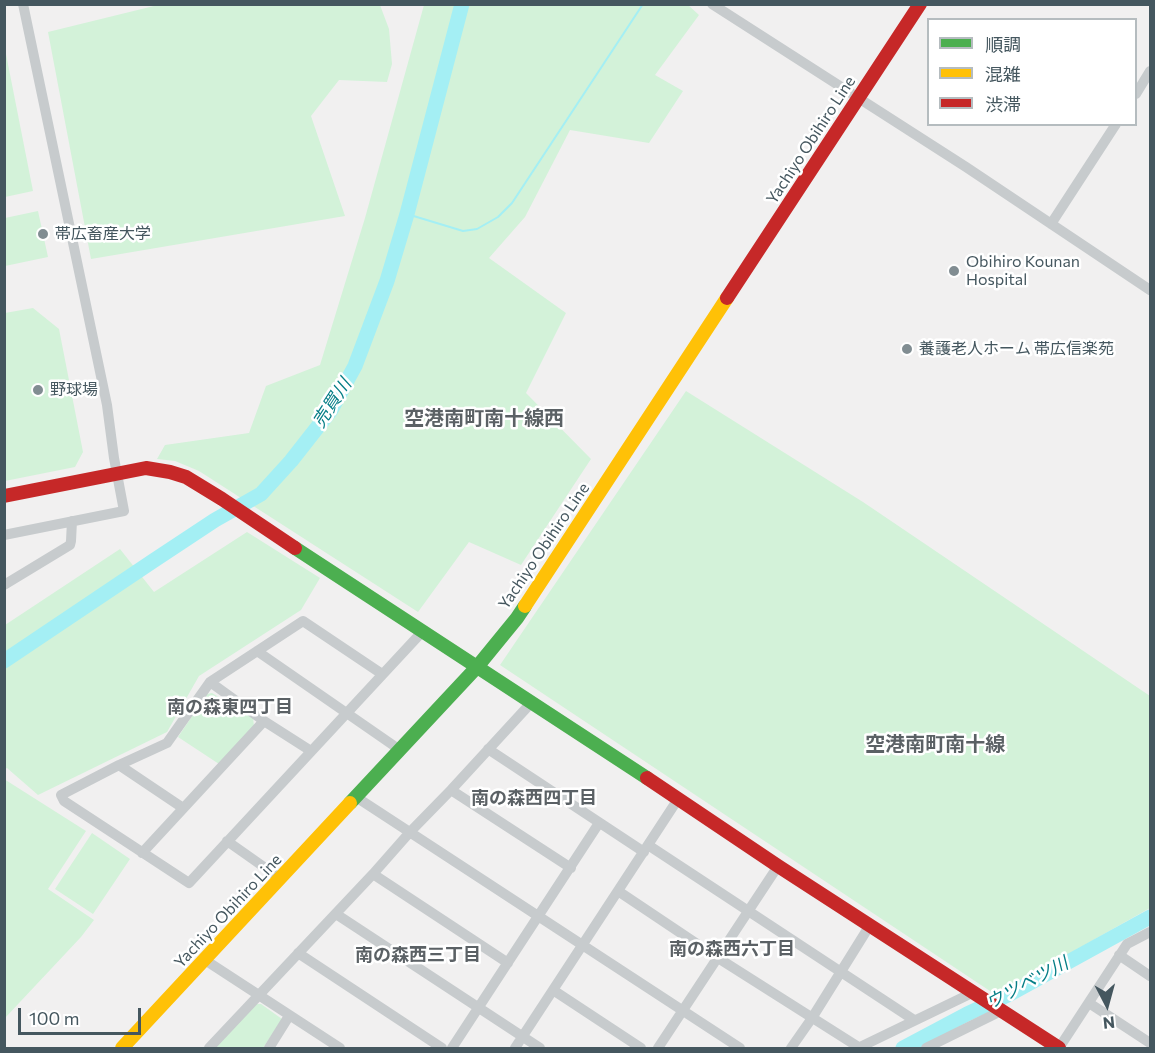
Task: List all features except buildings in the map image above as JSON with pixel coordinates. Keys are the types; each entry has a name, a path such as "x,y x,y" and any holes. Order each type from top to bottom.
{"main road":[{"name":"Yachiyo Obihiro Line","path":"122,1048 477,667 524,608 920,4"},
{"path":"4,496 146,468 186,477 1059,1048"}],"street":[{"path":"4,535 124,511 107,405 24,4"},
{"path":"712,4 966,167 1150,290"},
{"path":"1137,92 1150,71"},
{"path":"1051,224 1115,126"},
{"path":"4,585 70,545 72,521"},
{"path":"382,674 303,621 210,682 167,743 118,765 62,795 64,801 189,883 422,632"},
{"path":"257,651 400,750"},
{"path":"210,682 264,722 311,751"},
{"path":"209,1048 374,874 410,832 531,703"},
{"path":"142,853 264,722"},
{"path":"488,749 599,823 646,848 749,910 915,1020"},
{"path":"118,765 183,808"},
{"path":"451,790 571,868"},
{"path":"356,797 740,1048"},
{"path":"515,1048 678,799"},
{"path":"452,1048 599,823"},
{"path":"227,841 281,879"},
{"path":"658,1048 778,866"},
{"path":"374,874 508,963"},
{"path":"618,891 859,1048 915,1020 978,995"},
{"path":"336,914 540,1048"},
{"path":"791,1048 870,925"},
{"path":"1059,1048 1127,944 1150,932"},
{"path":"298,953 442,1048"},
{"path":"1119,955 1150,976"},
{"path":"205,960 340,1048"},
{"path":"553,990 641,1048"},
{"path":"1089,1003 1150,1043"},
{"path":"926,1048 999,1010"},
{"path":"269,1048 289,1016"}],"green space":[{"path":"162,4 380,5 389,29 392,64 387,82 339,80 311,116 345,216 91,259 48,32"},
{"path":"687,4 699,15 655,75 683,91 649,143 570,130 525,217 489,258 566,313 526,393 591,459 521,565 469,542 418,612 199,471 175,461 157,459 165,445 249,433 266,386 320,365 365,218 424,5"},
{"path":"5,49 33,191 4,197"},
{"path":"38,211 48,257 5,266 5,218"},
{"name":"野球場","path":"33,308 59,329 83,452 75,467 5,481 5,313"},
{"path":"686,391 863,502 1150,696 1150,908 996,995 500,665"},
{"path":"247,532 320,578 301,610 199,676 167,732 38,795 7,768 5,769 5,625 120,549 154,592"},
{"path":"212,693 253,718 254,726 219,764 178,737 207,694"},
{"path":"4,779 86,831 48,889 94,920 81,937 5,1018"},
{"path":"92,833 130,859 93,914 55,889"},
{"path":"256,1004 261,1004 282,1019 263,1048 215,1048"}],"waterway":[{"name":"売買川","path":"4,661 215,520 261,494 291,461 331,410 355,366 387,281 462,4"},
{"path":"407,214 463,231 477,229 498,217 512,203 643,4"},
{"name":"ウツベツ川","path":"903,1048 1010,994 1150,917"}],"traffic: fast":[{"path":"295,548 647,778"},
{"path":"350,803 477,667 525,606"}],"traffic: slow":[{"path":"525,606 727,298"},
{"path":"122,1048 350,803"}],"traffic: jam":[{"path":"727,298 920,4"},
{"path":"4,496 146,468 170,472 186,477 295,548"},
{"path":"647,778 1059,1048"}],"place":[{"name":"帯広畜産大学","path":"43,234"},
{"name":"Obihiro Kounan Hospital","path":"954,271"},
{"name":"養護老人ホーム 帯広信楽苑","path":"907,349"},
{"name":"野球場","path":"38,390"}],"district":[{"name":"空港南町南十線西","path":"484,418"},
{"name":"南の森東四丁目","path":"230,707"},
{"name":"空港南町南十線","path":"935,744"},
{"name":"南の森西四丁目","path":"534,798"},
{"name":"南の森西六丁目","path":"732,949"},
{"name":"南の森西三丁目","path":"418,955"}]}
